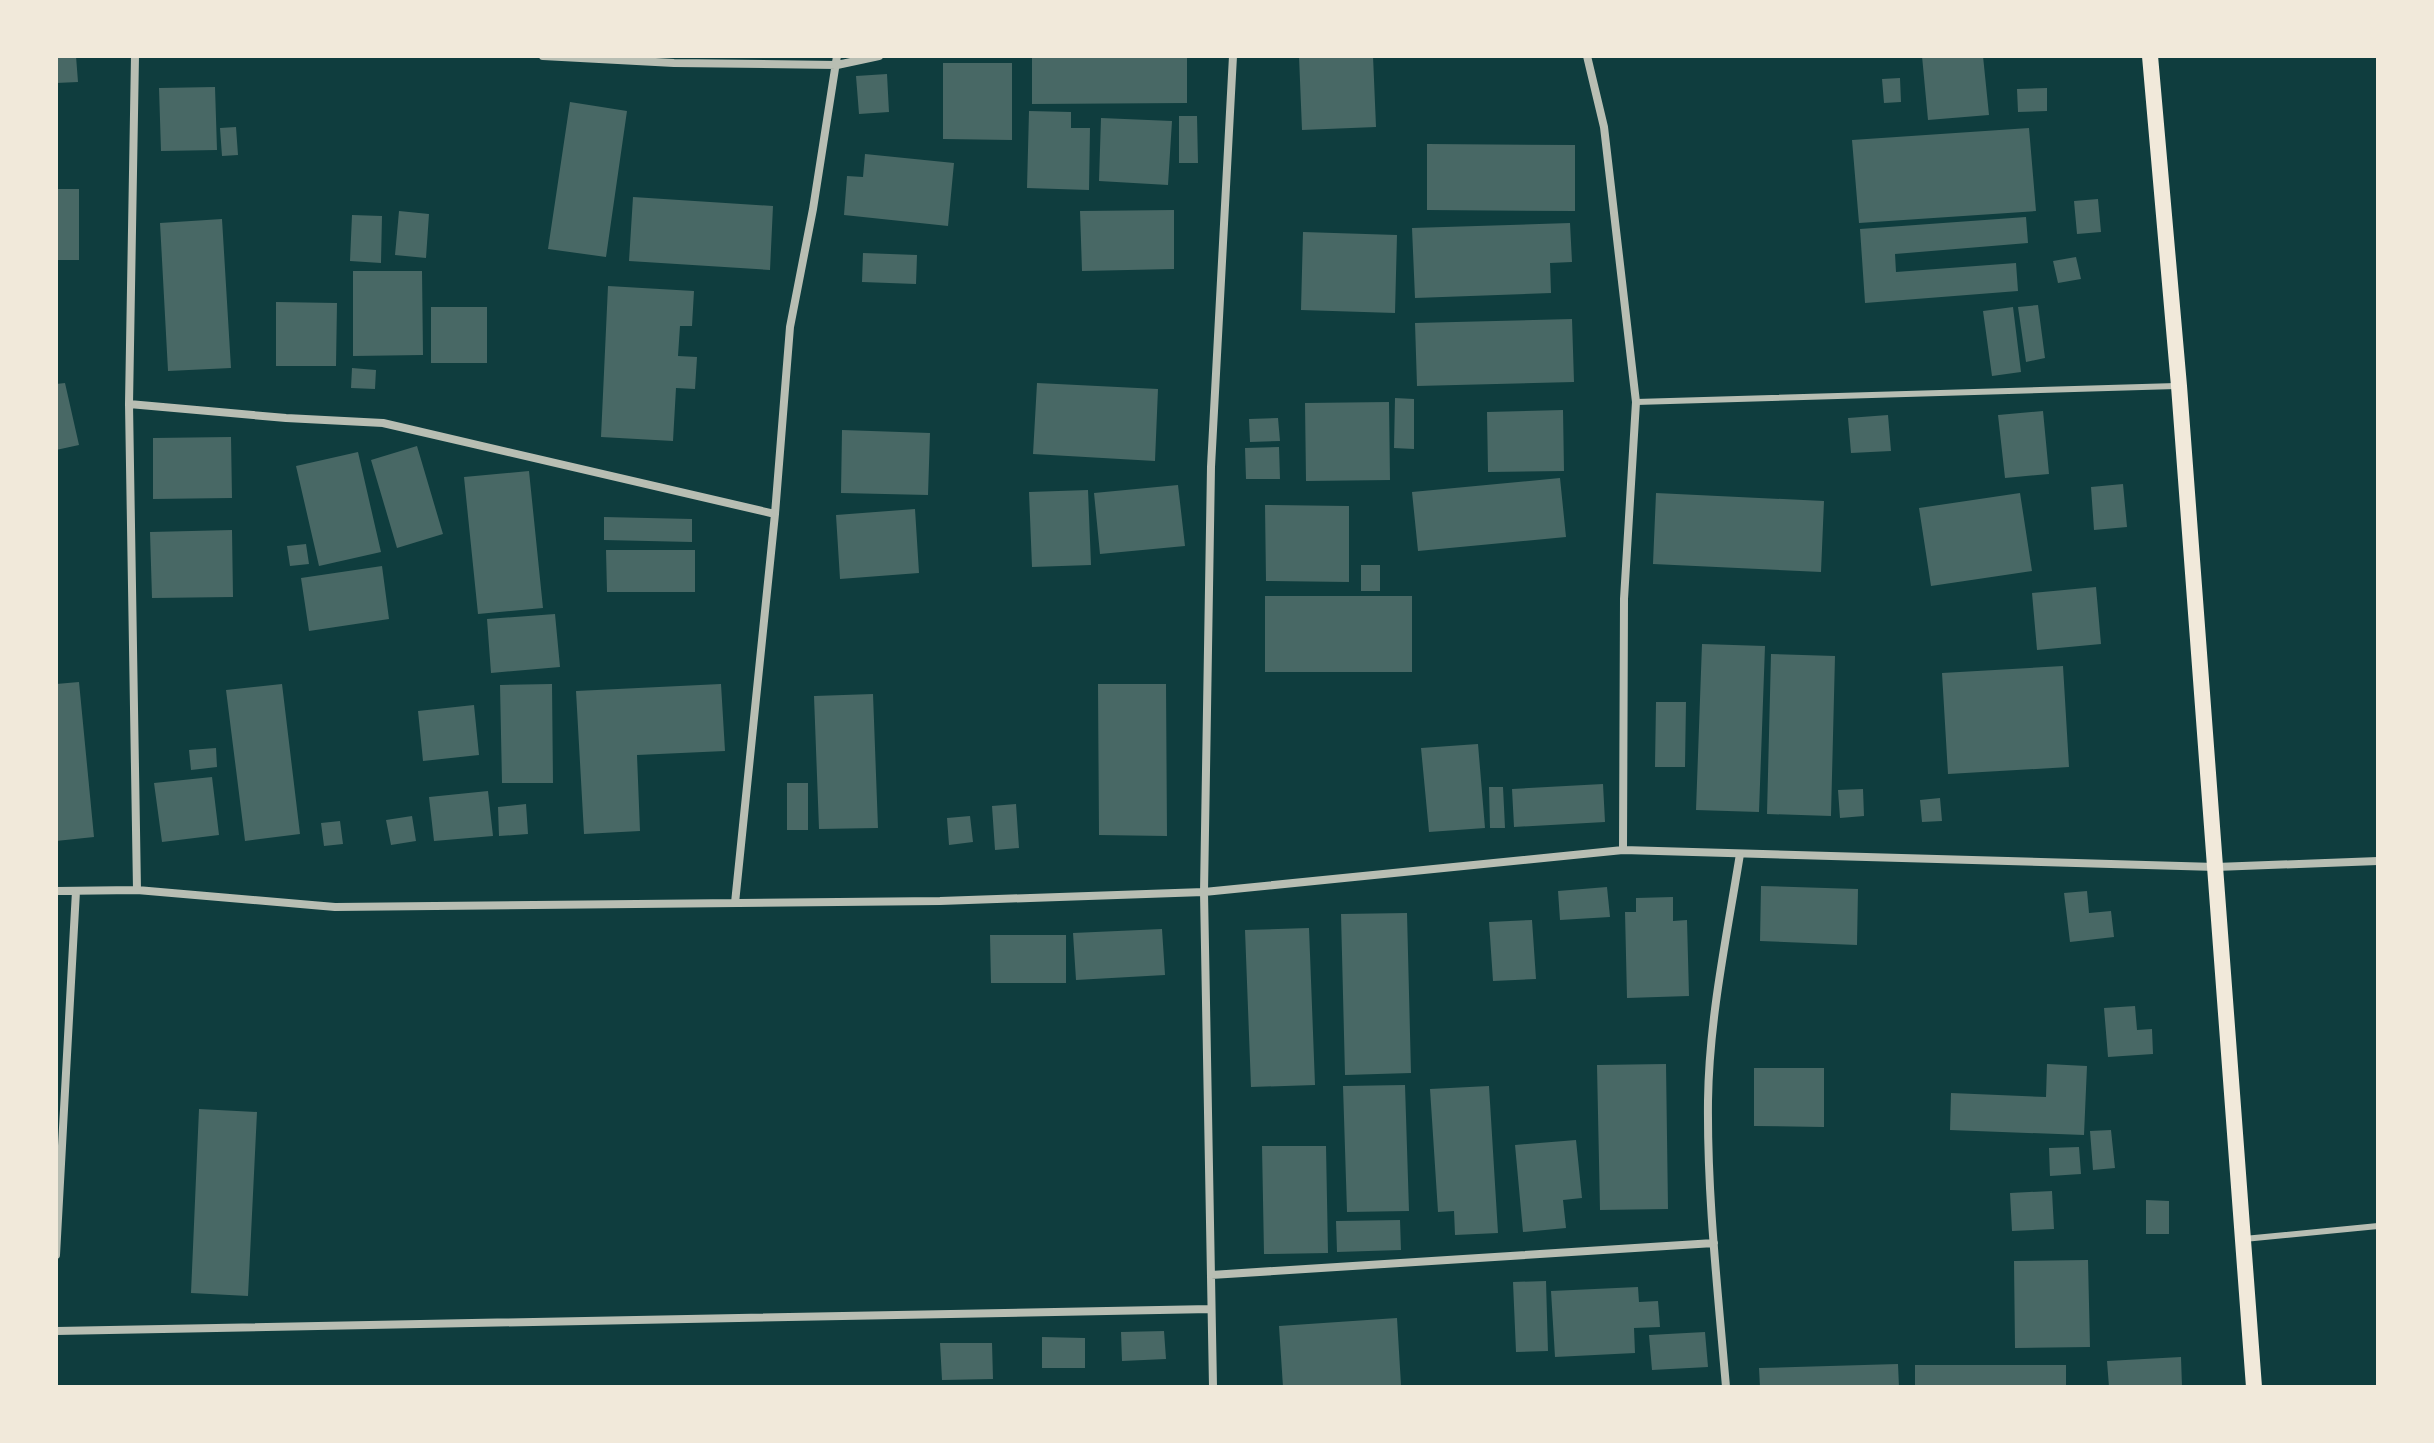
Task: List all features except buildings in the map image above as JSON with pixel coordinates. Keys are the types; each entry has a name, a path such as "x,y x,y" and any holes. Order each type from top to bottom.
{"main road":[{"path":"2150,56 2179,386 2254,1387"}],"street":[{"path":"135,56 129,404 137,890"},
{"path":"543,56 674,63 837,61 879,56"},
{"path":"1213,1387 1204,892 1211,467 1233,56"},
{"path":"1587,56 1604,127 1636,402 1624,599 1623,850"},
{"path":"735,903 775,514 790,327 837,61"},
{"path":"129,404 383,423 775,514"},
{"path":"56,891 137,890 335,907 940,901 1204,892 1623,850 2216,867 2378,861"},
{"path":"1726,1387 1714,1243 1708,1100 1714,1020 1740,854"},
{"path":"56,1255 76,891"},
{"path":"1211,1275 1714,1243"},
{"path":"56,1331 1211,1309"}],"lane":[{"path":"1636,402 2179,386"},
{"path":"2244,1239 2378,1226"}]}
